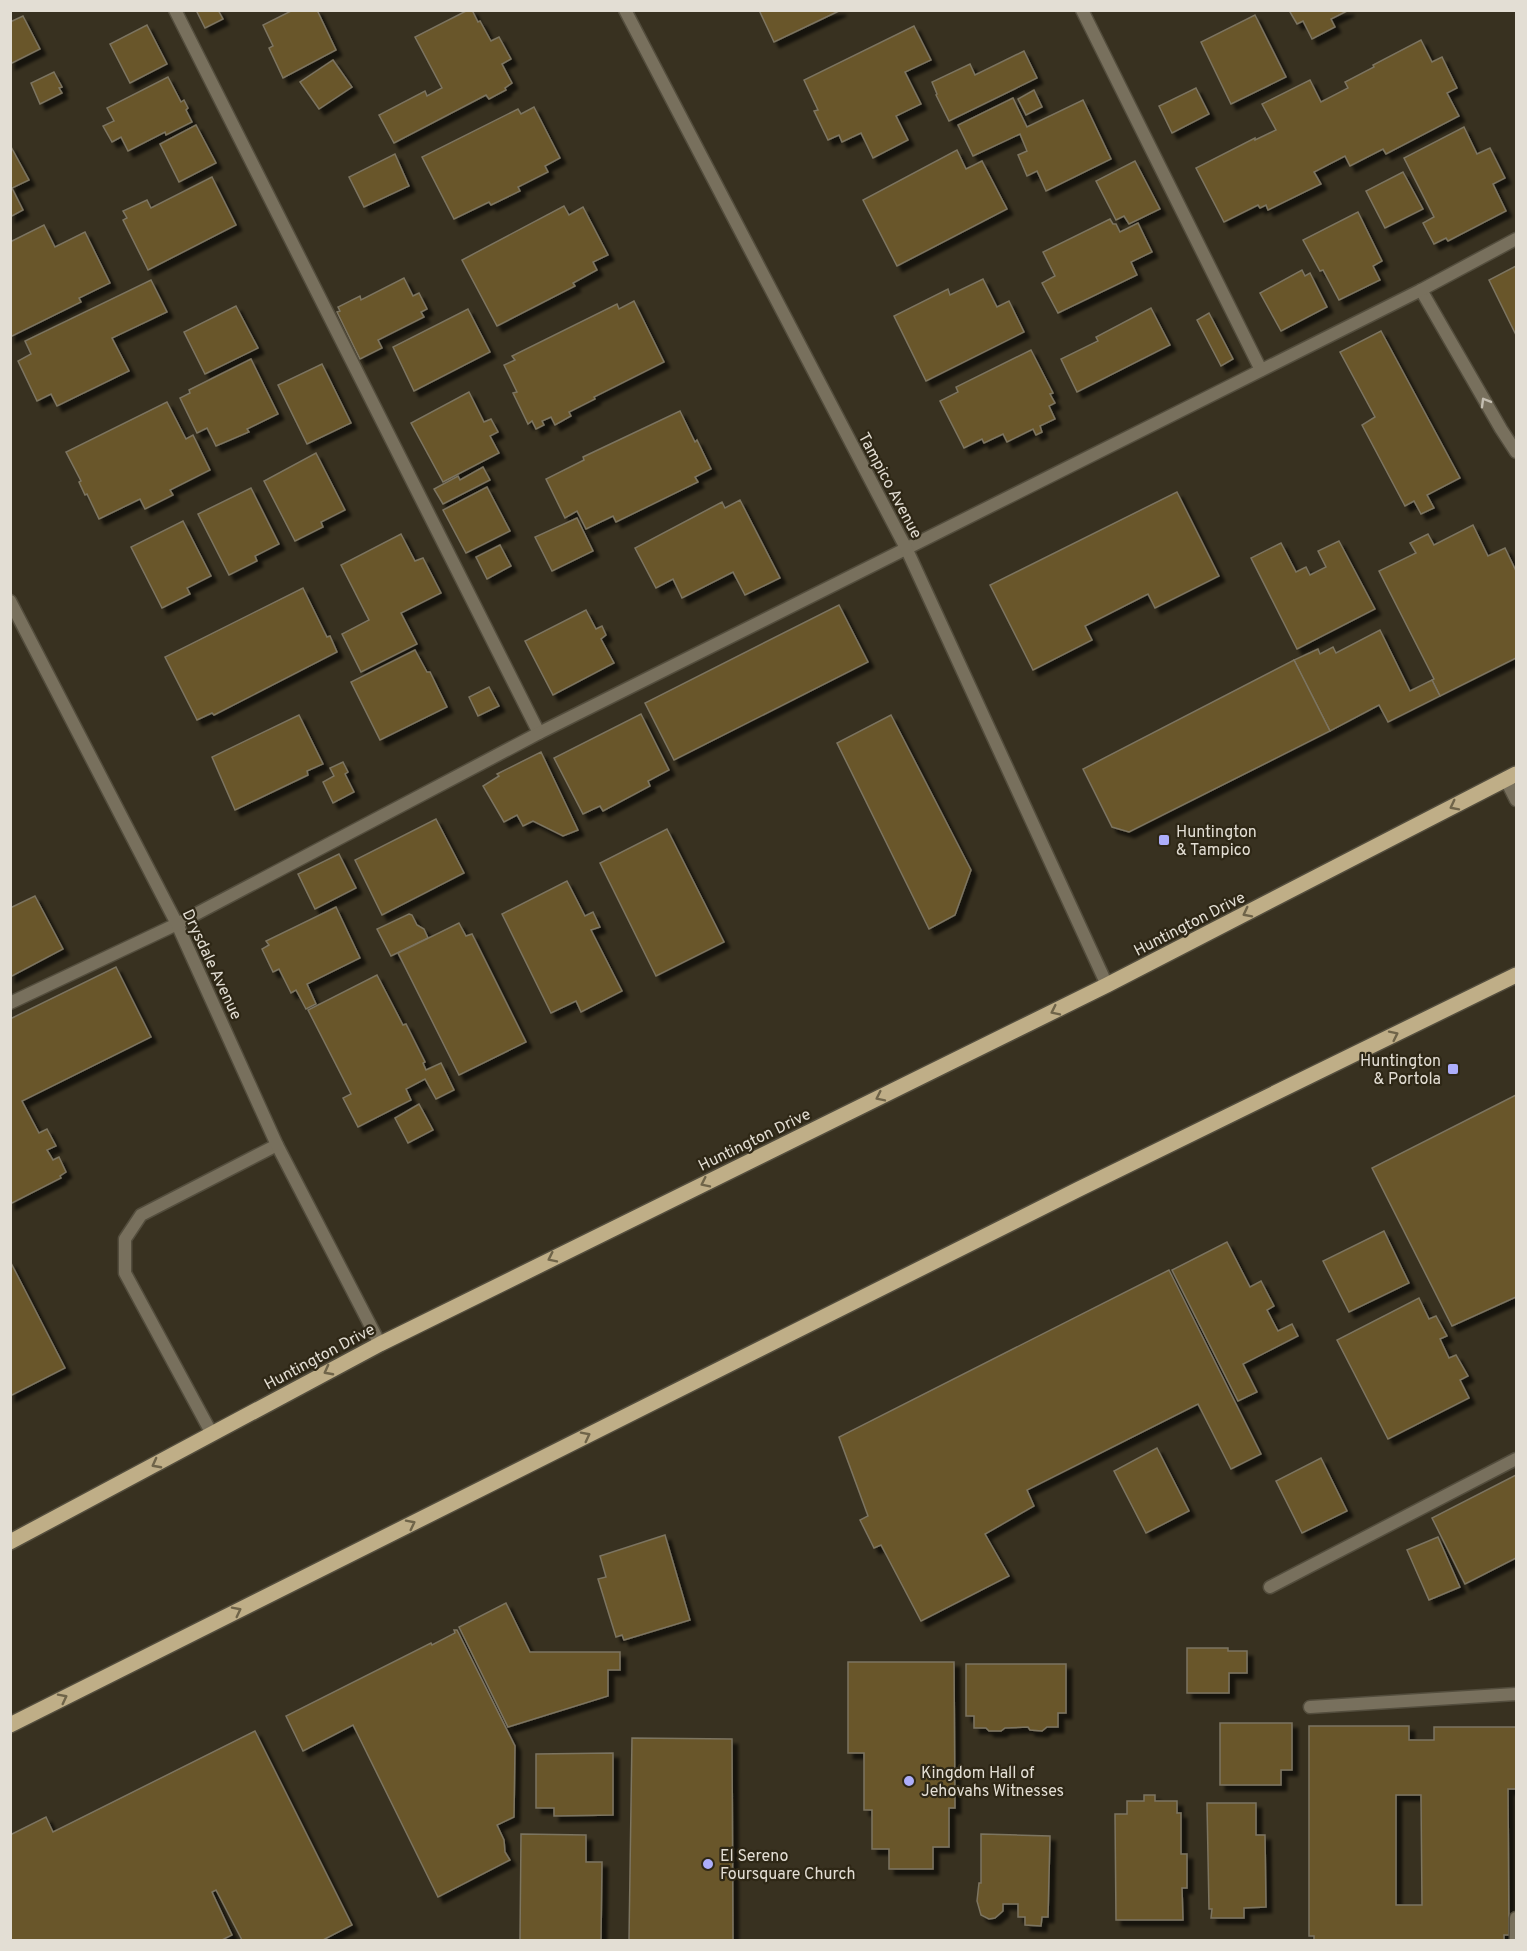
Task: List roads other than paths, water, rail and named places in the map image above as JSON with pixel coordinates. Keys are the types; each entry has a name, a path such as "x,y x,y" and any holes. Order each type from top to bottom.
{"main road":[{"name":"Huntington Drive","path":"10,1542 380,1344 1107,986 1511,777"},
{"path":"10,1725 1079,1189 1516,975"}],"street":[{"path":"175,10 539,733"},
{"name":"Tampico Avenue","path":"625,10 907,550 1107,986"},
{"path":"1082,10 1261,370"},
{"path":"10,1003 177,924 539,733 907,550 1421,290 1516,239"},
{"path":"1421,290 1516,452"},
{"name":"Drysdale Avenue","path":"10,601 177,924 277,1145 380,1344"},
{"path":"1511,777 1516,800"},
{"path":"212,1434 125,1273 125,1239 141,1215 277,1145"},
{"path":"1270,1587 1516,1459"},
{"path":"1310,1707 1516,1694"},
{"path":"1516,1918 1516,1941"}],"place":[{"name":"Huntington & Tampico","path":"1164,840"},
{"name":"Huntington & Portola","path":"1453,1069"},
{"name":"Kingdom Hall of Jehovahs Witnesses","path":"909,1781"},
{"name":"El Sereno Foursquare Church","path":"708,1864"}]}
